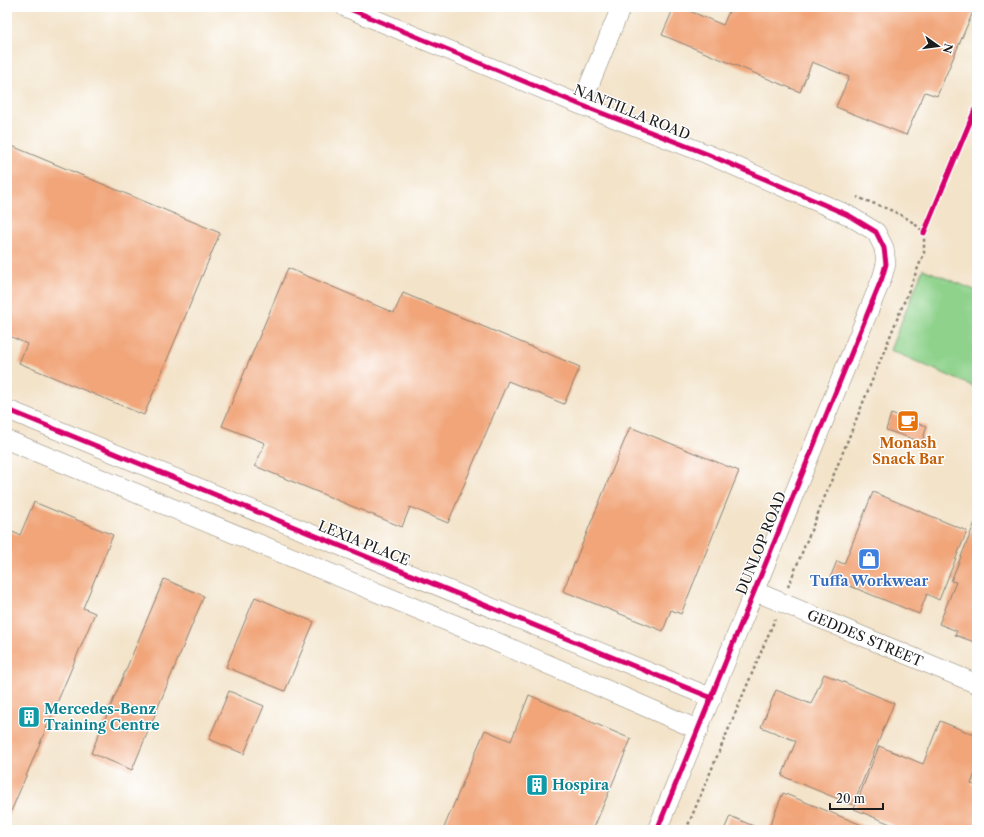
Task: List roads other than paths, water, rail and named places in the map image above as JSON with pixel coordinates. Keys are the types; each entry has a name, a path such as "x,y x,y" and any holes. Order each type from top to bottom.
{"street":[{"name":"NANTILLA ROAD","path":"345,7 582,105 707,154 848,215 876,232 884,248 886,264"},
{"path":"582,105 621,7"},
{"name":"DUNLOP ROAD","path":"657,830 882,278 886,264"},
{"name":"LEXIA PLACE","path":"7,411 11,410 290,526 712,698"},
{"path":"7,440 485,637 699,730"},
{"path":"158,502 169,476"},
{"path":"279,552 290,526"},
{"name":"GEDDES STREET","path":"754,591 977,684"},
{"path":"485,637 496,609"}],"place":[{"name":"Monash Snack Bar","path":"908,421"},
{"name":"Tuffa Workwear","path":"869,559"},
{"name":"Mercedes-Benz Training Centre","path":"29,717"},
{"name":"Hospira","path":"537,785"}]}
